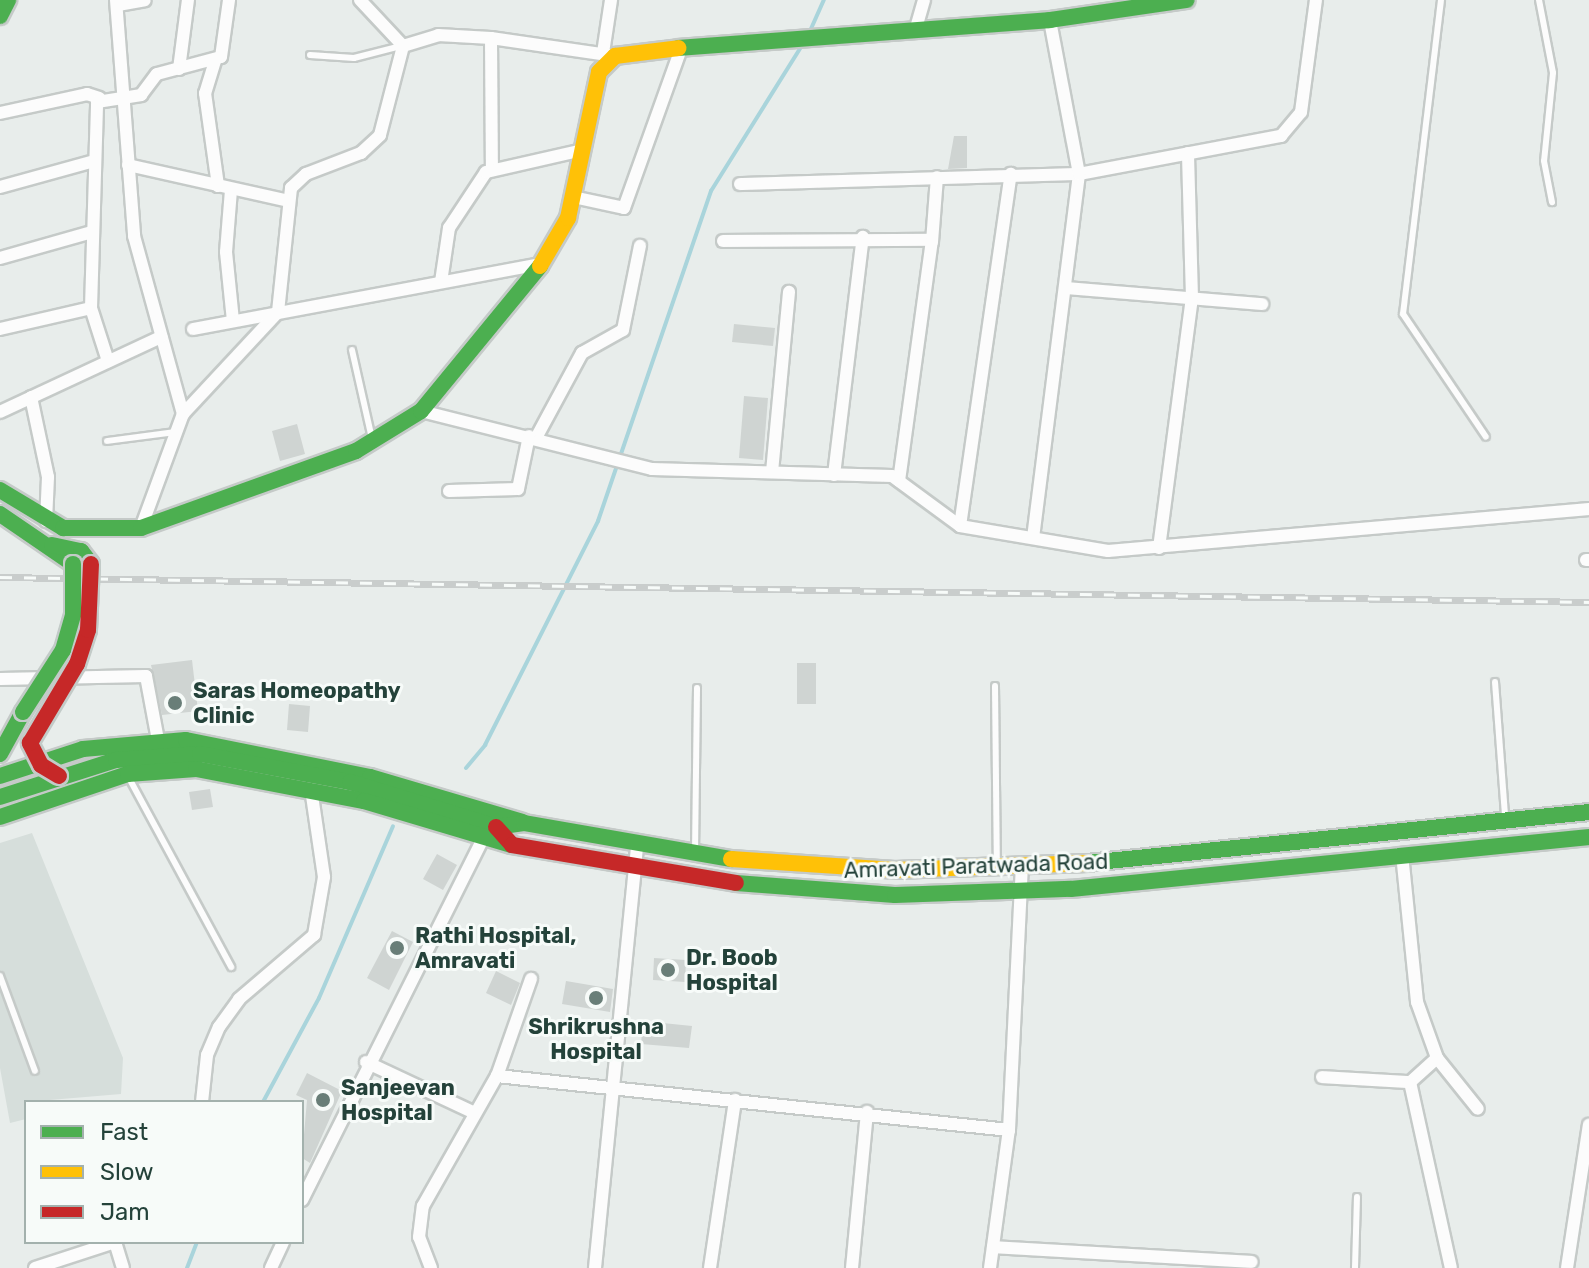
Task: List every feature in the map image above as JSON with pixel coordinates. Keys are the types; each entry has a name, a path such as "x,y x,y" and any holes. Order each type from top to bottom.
{"main road":[{"path":"0,16 8,0"},
{"path":"0,490 46,521 91,531 141,528 373,443 421,411 542,264 573,197 599,72 609,55 805,36 1050,20 1184,0"},
{"path":"0,514 52,545 73,564 73,614 52,673 23,712 0,754"},
{"path":"52,545 81,551 91,564 88,630 77,664 30,743 41,765 59,776"},
{"path":"0,776 54,755 158,740 265,752 524,823 695,857 895,870 1022,866 1589,812"},
{"path":"0,797 59,776 166,754 228,757 350,782 488,830"},
{"path":"0,817 128,774 196,769 311,789 488,830 524,823"},
{"name":"Amravati Paratwada Road","path":"488,830 512,845 636,870 796,890 1022,891 1589,837"}],"street":[{"path":"145,0 117,2 134,236 183,414"},
{"path":"179,69 188,0"},
{"path":"229,0 226,46 215,61 205,93 225,188 226,252 233,321"},
{"path":"360,0 403,46"},
{"path":"403,46 438,35 491,38 609,55 611,0"},
{"path":"916,28 924,0"},
{"path":"1310,0 1325,0"},
{"path":"740,184 1079,174 1291,129 1301,112 1316,0"},
{"path":"1033,538 1079,174 1050,20"},
{"path":"441,282 449,228 492,168 491,38"},
{"path":"141,528 183,414 278,312 285,200 306,174 349,160 380,135 403,46"},
{"path":"573,197 624,208 682,46"},
{"path":"0,113 87,94 99,98 145,94 157,74 215,61"},
{"path":"99,98 91,162 91,308 108,361"},
{"path":"492,168 583,150"},
{"path":"1159,548 1192,298 1188,153"},
{"path":"0,187 91,162"},
{"path":"128,165 285,200"},
{"path":"960,526 1011,174"},
{"path":"899,481 932,242 937,177"},
{"path":"0,258 92,232"},
{"path":"723,241 863,237 932,242"},
{"path":"834,475 863,237"},
{"path":"449,491 518,489 532,437 582,353 623,330 640,246"},
{"path":"193,329 542,264"},
{"path":"1066,288 1262,304"},
{"path":"772,472 789,292"},
{"path":"0,329 91,308"},
{"path":"0,412 161,337"},
{"path":"31,397 48,477 46,521"},
{"path":"421,411 598,452 635,465 899,481 960,526 1108,551 1589,509"},
{"path":"0,679 146,676 158,740"},
{"path":"202,1100 207,1055 226,1018 274,965 314,935 324,877 311,789"},
{"path":"304,1196 366,1062 488,830"},
{"path":"595,1268 619,1084 637,846"},
{"path":"1402,854 1417,1002 1437,1058 1478,1109"},
{"path":"990,1268 1009,1130 1022,866"},
{"path":"431,1268 418,1223 497,1076 531,979"},
{"path":"1322,1077 1410,1082 1437,1058"},
{"path":"366,1062 475,1113"},
{"path":"497,1076 619,1084 1009,1130"},
{"path":"1410,1082 1451,1268"},
{"path":"710,1268 735,1100"},
{"path":"852,1268 867,1112"},
{"path":"1567,1268 1589,1125"},
{"path":"35,1268 79,1263 112,1244"},
{"path":"116,1244 123,1268"},
{"path":"271,1268 282,1244"},
{"path":"993,1247 1126,1252 1252,1262"},
{"path":"1124,1268 1126,1252"}],"lane":[{"path":"1441,0 1403,314 1486,437"},
{"path":"1539,0 1553,73 1544,161 1552,202"},
{"path":"310,55 354,58 403,46"},
{"path":"352,350 373,443"},
{"path":"107,441 176,432"},
{"path":"1495,682 1505,820"},
{"path":"995,686 997,867"},
{"path":"695,857 697,688"},
{"path":"128,774 231,967"},
{"path":"0,976 35,1071"},
{"path":"1355,1268 1357,1197"}],"shaded area":[{"path":"32,833 123,1058 121,1094 24,1100 24,1120 10,1123 0,1068 0,843"}],"building":[{"path":"954,136 967,136 967,168 948,169"},
{"path":"734,324 775,328 773,346 732,342"},
{"path":"744,396 768,398 763,460 739,458"},
{"path":"297,424 305,454 280,461 272,431"},
{"path":"192,660 198,711 162,715 151,665"},
{"path":"797,663 816,663 816,704 797,704"},
{"path":"289,704 310,706 308,732 287,730"},
{"path":"210,789 213,807 192,810 189,792"},
{"path":"437,854 457,865 443,890 423,879"},
{"path":"392,931 413,942 389,990 367,978"},
{"path":"654,958 686,960 685,982 653,980"},
{"path":"496,971 520,983 511,1005 486,993"},
{"path":"566,981 613,989 610,1012 562,1004"},
{"path":"643,1021 692,1026 689,1048 641,1044"},
{"path":"307,1073 342,1091 310,1163 304,1159 307,1100 296,1095"}],"waterway":[{"path":"810,31 824,0"},
{"path":"466,768 485,745 598,521 711,191 806,39"},
{"path":"264,1100 319,998 393,826"},
{"path":"187,1268 196,1244"}],"railway":[{"path":"0,577 1589,602"}],"traffic: fast":[{"path":"0,16 8,0"},
{"path":"679,48 1050,20 1187,0"},
{"path":"0,490 63,528 141,528 356,451 421,411 540,266"},
{"path":"0,514 73,564"},
{"path":"52,545 81,551 91,564"},
{"path":"23,712 63,650 73,614 73,564"},
{"path":"0,754 23,712"},
{"path":"0,776 83,749 186,740 370,777 523,822"},
{"path":"0,797 116,760 200,754 350,782 496,827 524,823 731,859"},
{"path":"0,817 128,774 196,769 364,801 512,845"},
{"path":"1088,863 1589,812"},
{"path":"736,883 895,895 1071,889 1589,837"}],"traffic: slow":[{"path":"540,266 568,218 599,72 615,56 679,48"},
{"path":"731,859 895,870 1088,863"}],"traffic: jam":[{"path":"59,776 41,765 30,743 77,664 88,630 91,564"},
{"path":"496,827 512,845 736,883"}],"place":[{"name":"Saras Homeopathy Clinic","path":"175,703"},
{"name":"Rathi Hospital, Amravati","path":"397,948"},
{"name":"Dr. Boob Hospital","path":"668,970"},
{"name":"Shrikrushna Hospital","path":"596,998"},
{"name":"Sanjeevan Hospital","path":"323,1100"}]}
